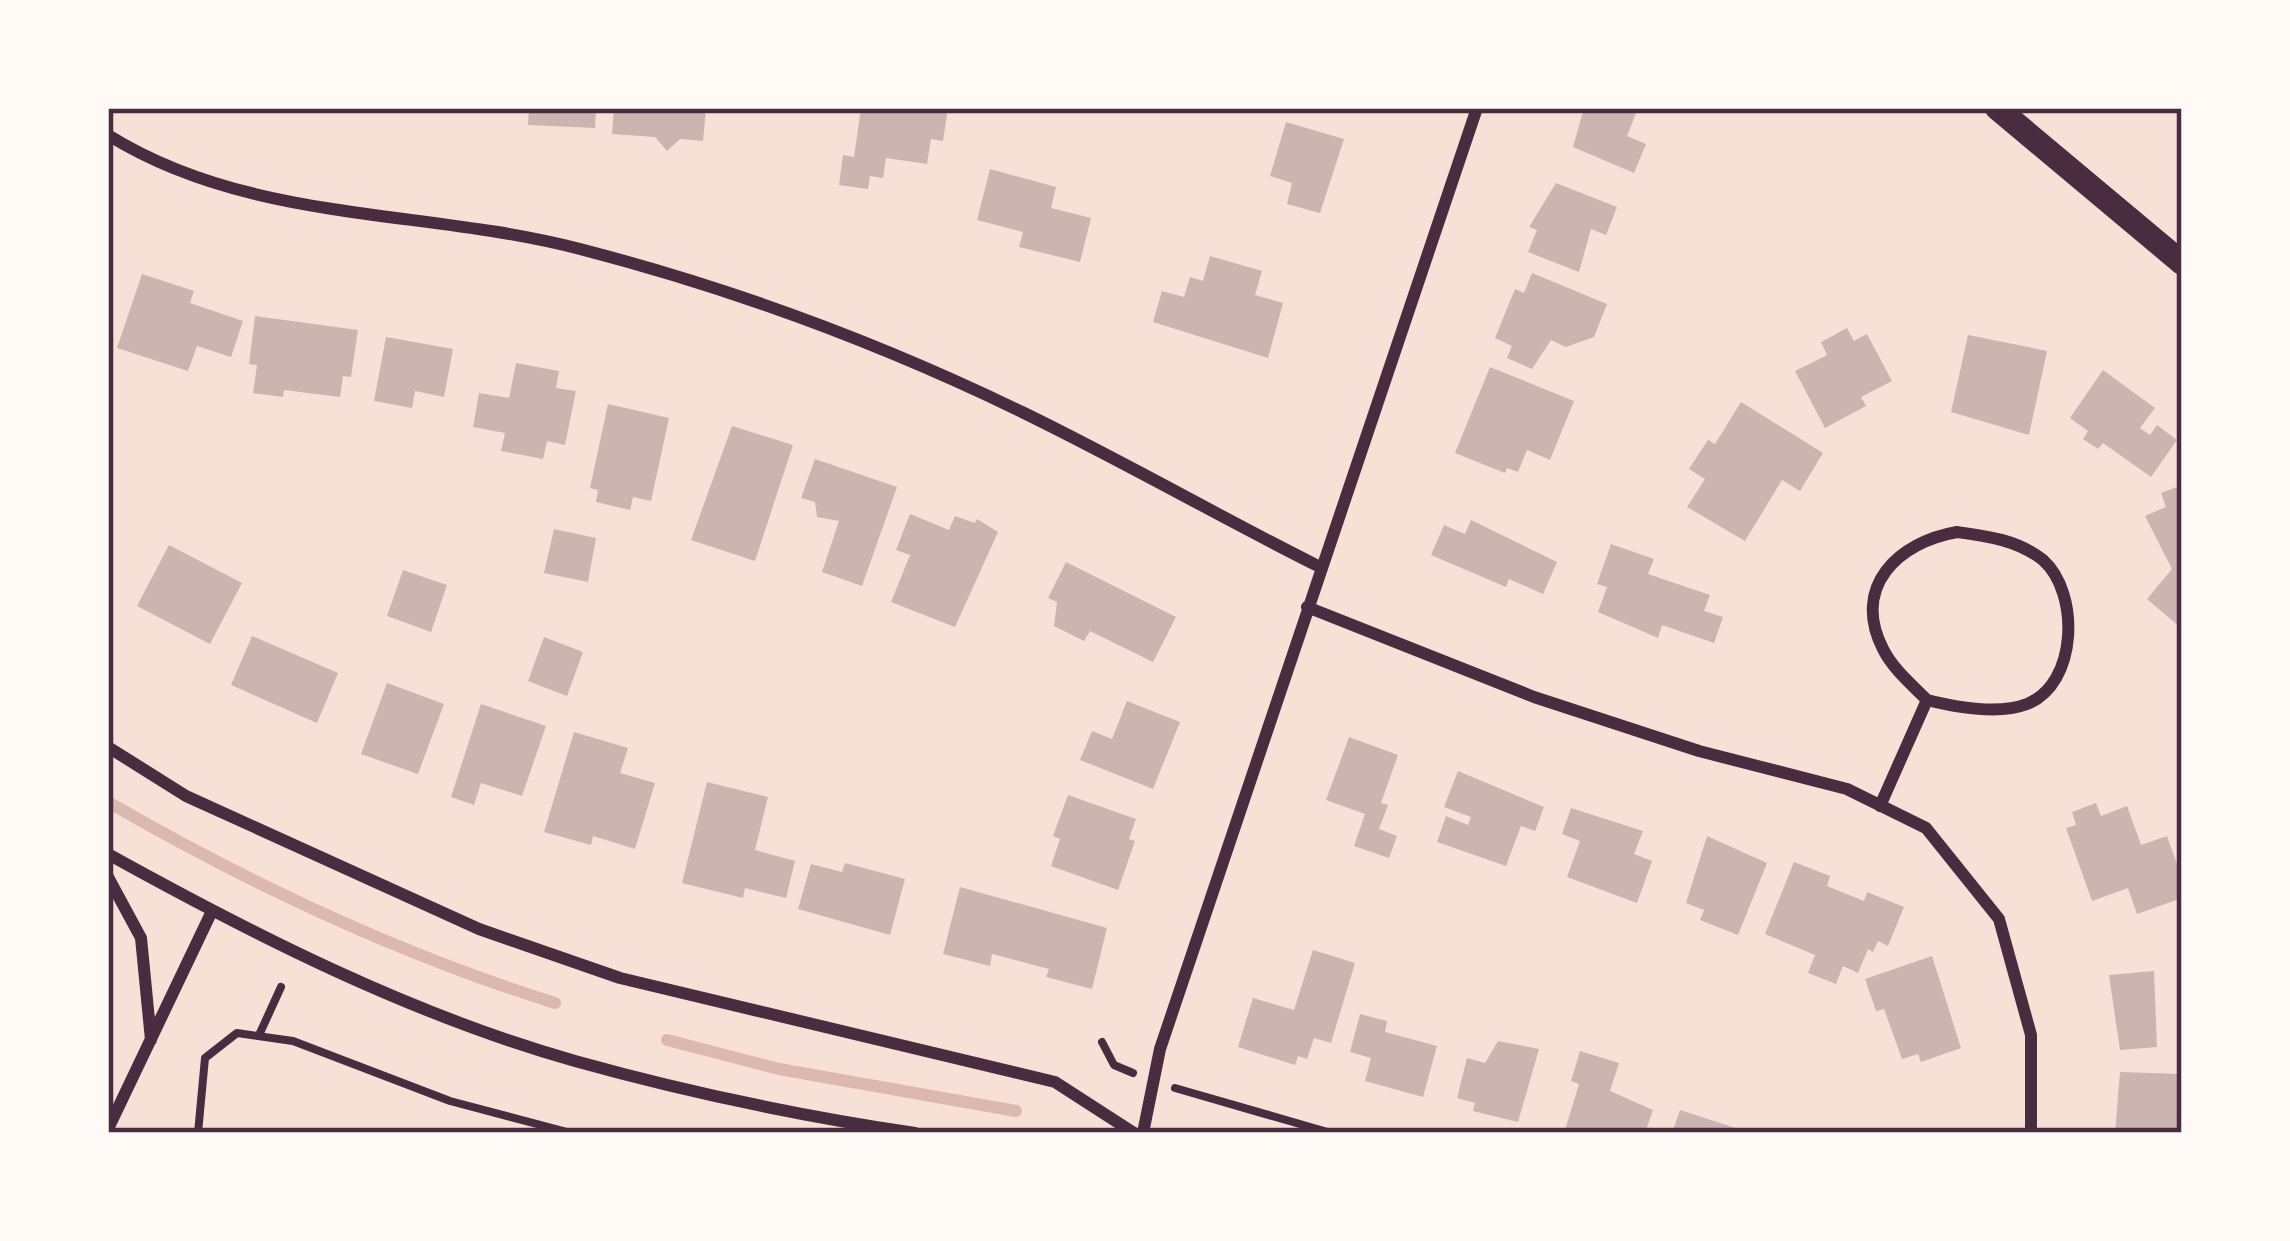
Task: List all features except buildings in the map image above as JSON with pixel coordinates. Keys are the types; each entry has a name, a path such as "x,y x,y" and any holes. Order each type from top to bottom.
{"main road":[{"path":"1997,108 2182,263"}],"street":[{"path":"108,747 186,796 479,929 620,978 1054,1082 1138,1133 1320,567 1478,108"},
{"path":"108,135 175,170 296,204 578,248 797,318 1019,411 1320,567"},
{"path":"1957,532 1992,536 2045,562 2060,584 2069,621 2062,661 2040,697 2005,708 1927,700 1896,670 1876,632 1875,602 1892,561 1910,544 1957,532"},
{"path":"1307,607 1534,697 1699,751 1847,789 1926,828 2000,919 2031,1035 2031,1133"},
{"path":"1880,806 1927,700"},
{"path":"108,854 297,953 574,1060 826,1120 915,1133"},
{"path":"108,877 141,938 151,1044"},
{"path":"108,1129 212,911"}],"path":[{"path":"260,1033 281,987"},
{"path":"198,1133 205,1058 237,1033 260,1033 378,1070 450,1100 572,1133"},
{"path":"1102,1042 1114,1065 1153,1082 1331,1133"}],"waterway":[{"path":"108,802 326,915 555,1003"},
{"path":"667,1040 779,1069 1016,1111"}]}
